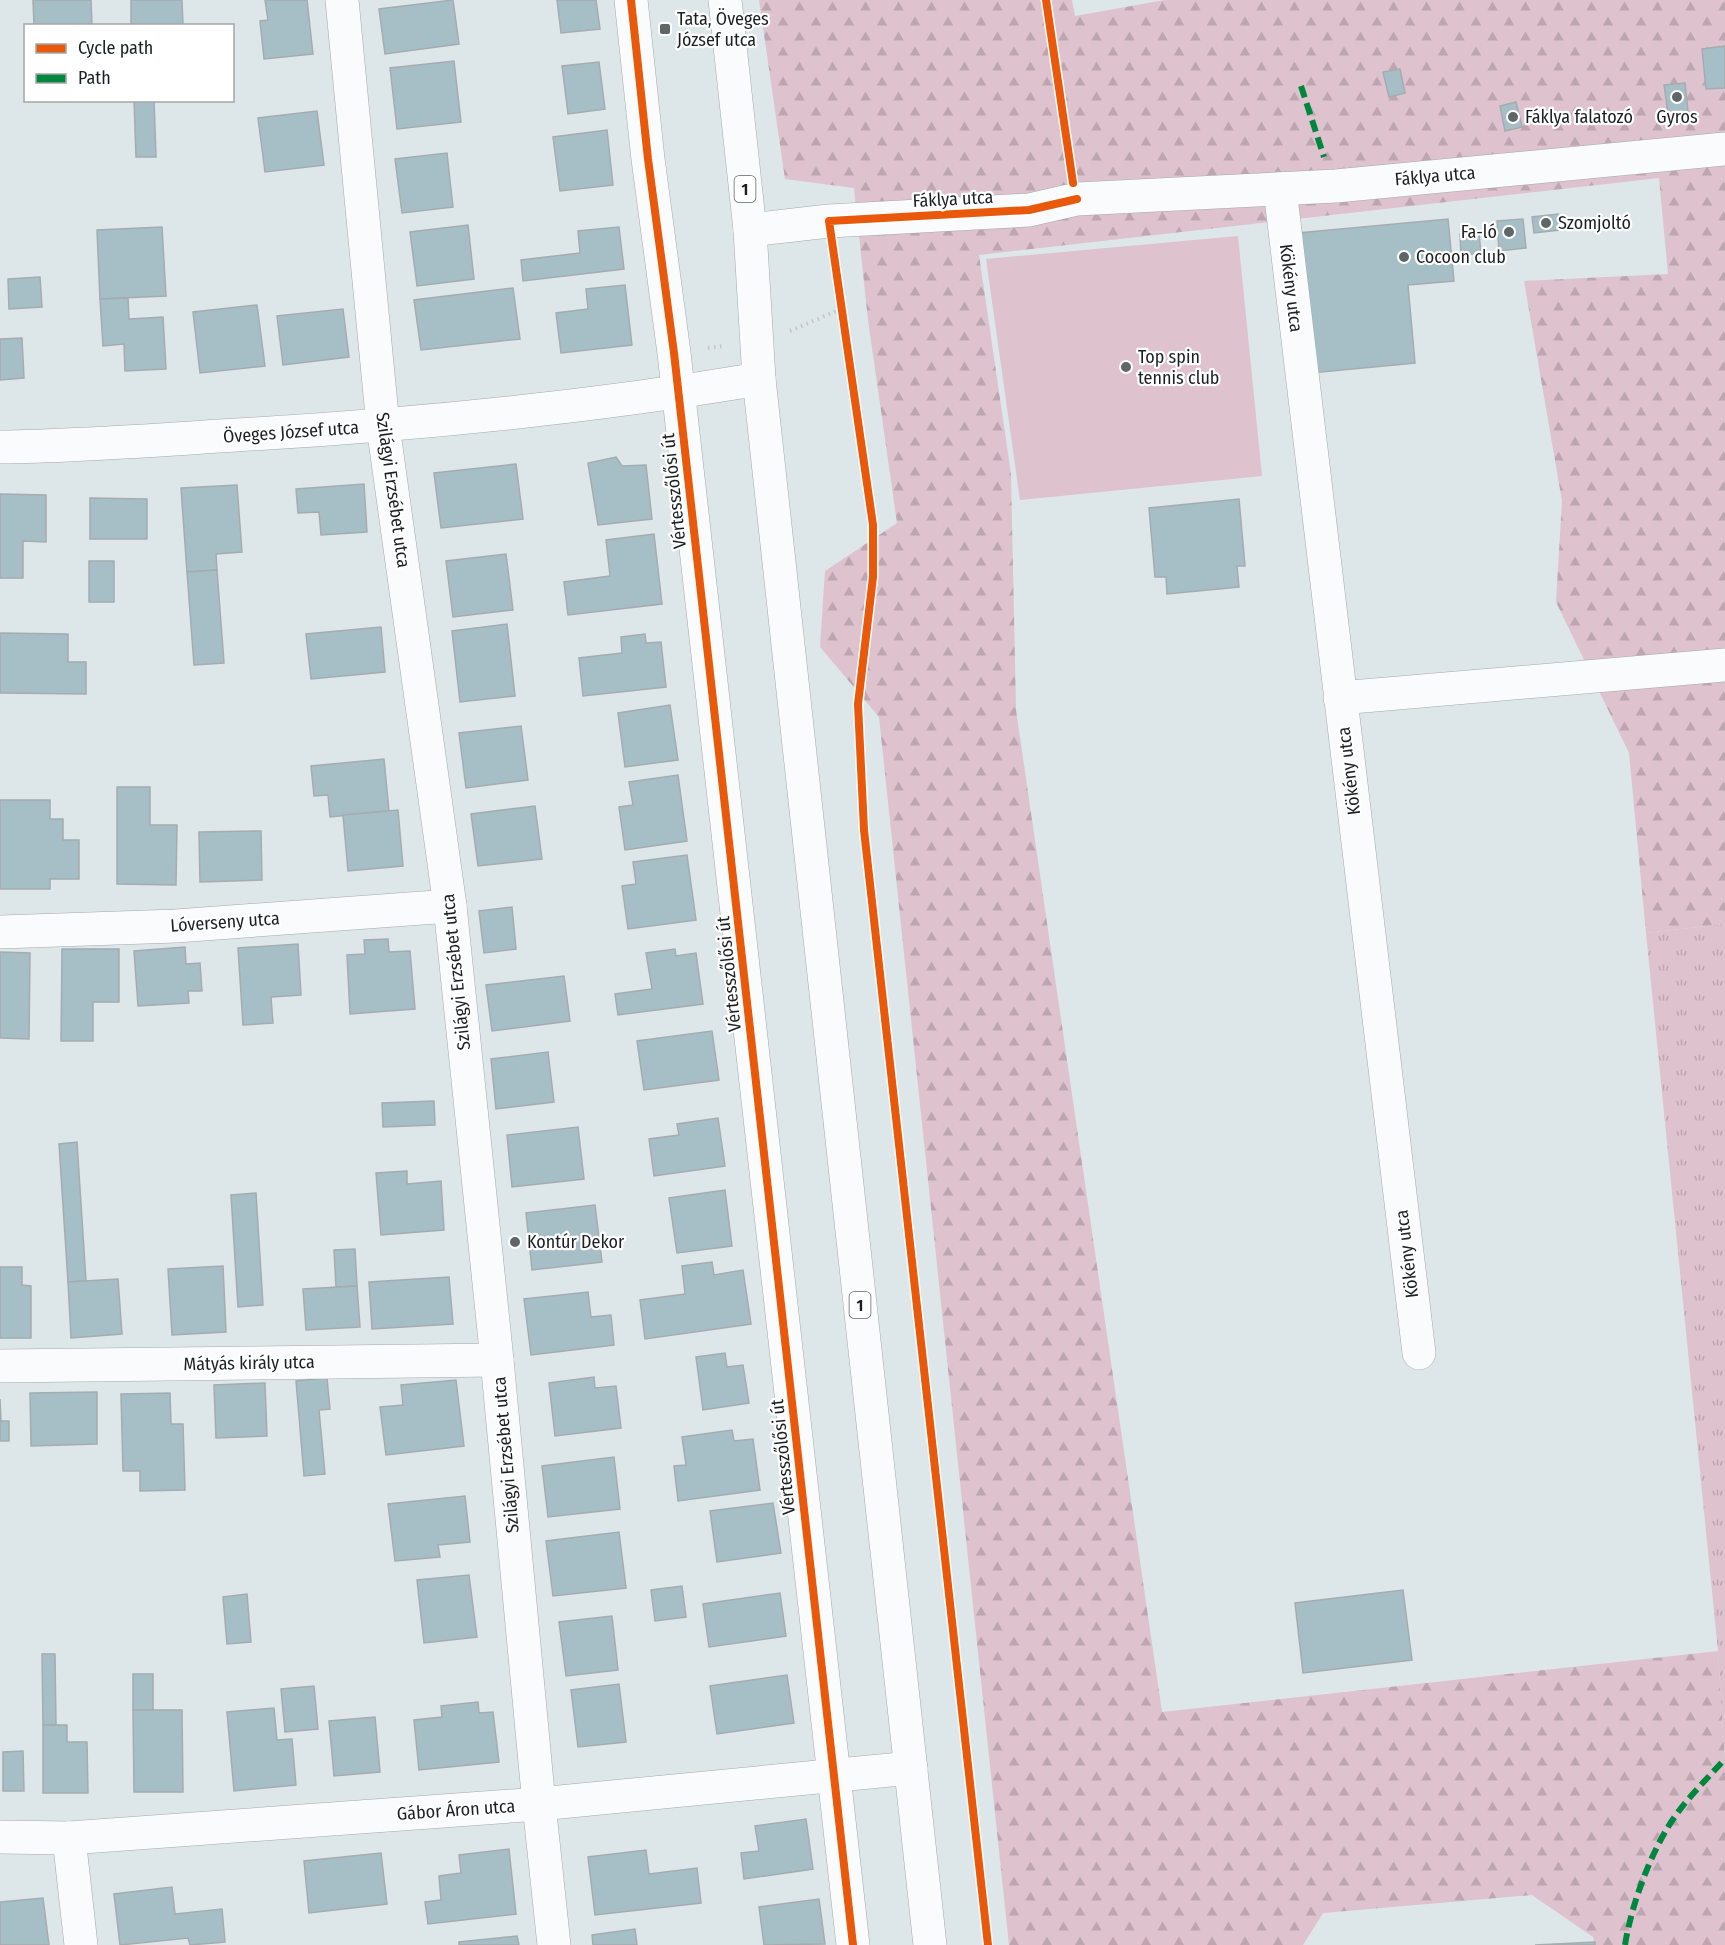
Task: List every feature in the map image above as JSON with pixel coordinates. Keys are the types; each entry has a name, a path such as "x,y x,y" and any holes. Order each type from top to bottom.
{"street":[{"name":"Szilágyi Erzsébet utca","path":"342,0 383,426 450,906 555,1945"},
{"name":"Vértesszőlősi út","path":"630,0 678,393 853,1945"},
{"name":"1","path":"725,0 750,230 759,379 930,1945"},
{"name":"Fáklya utca","path":"750,230 829,221 1029,210 1077,199 1336,186 1725,148"},
{"name":"Kökény utca","path":"1280,189 1419,1353"},
{"name":"Öveges József utca","path":"0,447 59,447 383,426 678,393 759,379"},
{"path":"1340,698 1725,665"},
{"name":"Lóverseny utca","path":"0,932 176,926 450,906"},
{"name":"Mátyás király utca","path":"0,1366 497,1360"},
{"name":"Gábor Áron utca","path":"0,1837 69,1838 539,1804 910,1768"},
{"path":"69,1838 81,1945"}],"path":[{"path":"840,298 843,321"}],"green space":[{"path":"759,0 1072,0 1075,16 1165,0 1725,0 1725,924 1646,933 1629,753 1556,602 1562,501 1524,281 1668,274 1659,178 979,255 1011,474 1016,710 1162,1712 1718,1651 1725,1761 1725,1945 1595,1945 1593,1937 1532,1895 1323,1913 1303,1945 1009,1945 879,717 820,647 825,571 897,523 868,320 854,188 785,179"},
{"name":"Top spin tennis club","path":"1238,236 1262,476 1020,500 986,259"},
{"path":"1725,924 1725,1761 1718,1651 1646,933"}],"building":[{"path":"33,0 91,0 92,24 34,24"},
{"path":"131,0 182,0 183,24 131,24"},
{"path":"265,0 307,0 313,54 264,59 260,21 268,20"},
{"path":"453,0 459,44 385,54 379,9"},
{"path":"557,0 596,0 600,29 561,33"},
{"path":"1725,46 1725,88 1706,89 1702,49"},
{"path":"454,61 461,122 397,129 390,68"},
{"path":"599,62 605,109 568,114 562,66"},
{"path":"1400,69 1405,93 1389,97 1383,72"},
{"path":"1685,83 1688,111 1668,113 1664,85"},
{"path":"134,102 154,102 156,157 136,157"},
{"path":"1516,102 1522,127 1505,131 1500,106"},
{"path":"317,111 324,165 265,172 258,118"},
{"path":"607,130 613,185 560,191 553,137"},
{"path":"447,153 453,207 402,213 395,159"},
{"name":"Szomjoltó","path":"1558,214 1560,230 1534,233 1532,217"},
{"path":"1448,219 1454,281 1408,285 1415,363 1311,373 1298,233"},
{"path":"1523,219 1526,248 1499,251 1497,221"},
{"path":"468,225 474,279 417,286 410,232"},
{"path":"162,227 166,296 100,299 97,230"},
{"path":"619,227 624,269 523,281 521,260 580,253 578,231"},
{"path":"1479,233 1481,253 1461,255 1460,234"},
{"path":"40,277 42,307 9,309 8,279"},
{"path":"625,285 632,345 561,353 556,313 588,309 586,289"},
{"path":"513,288 520,339 421,350 414,300"},
{"path":"128,298 129,319 163,317 166,369 125,371 124,344 103,346 100,299"},
{"path":"257,305 265,366 200,373 193,312"},
{"path":"343,309 349,357 283,365 277,316"},
{"path":"22,338 24,378 0,380 0,339"},
{"path":"616,457 622,466 646,465 652,519 598,525 588,463"},
{"path":"516,464 523,519 441,528 434,473"},
{"path":"364,484 367,532 321,535 319,512 298,513 296,489"},
{"path":"237,485 242,552 216,554 217,570 187,572 181,488"},
{"path":"0,494 46,495 46,542 23,541 23,578 0,578"},
{"path":"90,498 147,499 147,539 90,539"},
{"path":"1239,499 1245,566 1237,566 1239,587 1167,594 1166,577 1155,577 1149,508"},
{"path":"654,534 662,604 568,615 564,582 610,576 606,540"},
{"path":"506,554 513,610 453,617 446,561"},
{"path":"89,561 114,561 114,602 89,602"},
{"path":"217,570 224,663 194,665 187,572"},
{"path":"507,624 515,696 460,702 452,631"},
{"path":"381,627 385,672 311,679 306,634"},
{"path":"0,633 68,634 68,662 86,662 86,694 0,693"},
{"path":"645,634 646,643 661,642 666,687 583,696 579,658 622,653 621,637"},
{"path":"670,705 678,760 625,767 618,713"},
{"path":"521,726 528,780 466,788 459,733"},
{"path":"384,759 389,811 330,817 328,795 314,796 311,766"},
{"path":"678,775 687,841 625,850 619,807 633,805 629,782"},
{"path":"117,787 150,787 150,825 177,825 176,885 117,884"},
{"path":"0,800 50,800 50,819 63,819 63,840 79,840 79,879 50,879 50,889 0,889"},
{"path":"535,806 542,859 478,866 471,814"},
{"path":"398,810 403,866 348,871 343,815"},
{"path":"261,831 262,880 200,882 199,832"},
{"path":"687,855 696,920 628,929 622,886 636,884 633,862"},
{"path":"512,907 516,949 484,953 479,911"},
{"path":"388,939 389,952 410,951 415,1009 350,1014 347,955 365,954 364,940"},
{"path":"298,944 301,995 271,997 273,1023 243,1025 238,948"},
{"path":"185,947 186,964 200,963 202,991 188,991 189,1003 138,1006 134,951"},
{"path":"62,949 119,949 119,1002 93,1002 93,1041 61,1041"},
{"path":"675,949 676,956 696,953 703,1004 618,1015 615,994 652,989 646,953"},
{"path":"0,952 30,953 29,1039 0,1038"},
{"path":"564,976 570,1021 492,1031 486,985"},
{"path":"712,1031 719,1080 644,1090 637,1041"},
{"path":"548,1052 554,1102 496,1109 491,1059"},
{"path":"434,1101 435,1125 383,1127 382,1103"},
{"path":"718,1118 725,1166 654,1176 649,1139 679,1135 677,1124"},
{"path":"578,1127 584,1179 512,1187 507,1135"},
{"path":"77,1142 86,1281 68,1282 59,1144"},
{"path":"407,1171 407,1184 441,1181 444,1230 381,1235 376,1173"},
{"path":"725,1190 732,1246 677,1253 669,1198"},
{"path":"256,1193 263,1305 238,1307 231,1195"},
{"path":"595,1205 602,1262 532,1270 526,1213"},
{"path":"355,1249 357,1286 336,1287 334,1250"},
{"path":"712,1262 714,1275 743,1270 751,1324 645,1339 640,1300 685,1294 682,1266"},
{"path":"223,1266 226,1332 172,1335 168,1269"},
{"path":"0,1267 22,1267 22,1285 31,1286 31,1338 0,1338"},
{"path":"449,1277 453,1324 372,1329 369,1282"},
{"path":"118,1279 122,1334 71,1338 68,1282"},
{"path":"357,1286 360,1327 306,1330 303,1289"},
{"path":"588,1292 591,1317 611,1315 614,1345 531,1355 524,1299"},
{"path":"725,1353 727,1367 743,1365 749,1403 703,1410 696,1357"},
{"path":"594,1377 595,1388 616,1386 621,1428 555,1436 549,1383"},
{"path":"327,1378 330,1409 319,1410 325,1474 304,1476 296,1381"},
{"path":"456,1380 464,1446 386,1455 380,1407 403,1405 401,1385"},
{"path":"265,1383 267,1436 216,1438 214,1385"},
{"path":"97,1392 97,1444 31,1446 30,1393"},
{"path":"170,1393 171,1424 183,1424 185,1490 140,1491 140,1471 123,1471 121,1394"},
{"path":"0,1399 1,1421 9,1421 9,1441 0,1441"},
{"path":"732,1430 734,1441 753,1439 760,1490 678,1501 674,1466 686,1465 682,1437"},
{"path":"614,1457 620,1509 548,1517 542,1466"},
{"path":"465,1496 470,1542 438,1545 440,1557 395,1561 388,1504"},
{"path":"773,1503 781,1553 717,1562 710,1511"},
{"path":"619,1532 626,1588 553,1596 546,1541"},
{"path":"469,1575 477,1637 424,1643 417,1580"},
{"path":"682,1586 686,1617 655,1621 651,1590"},
{"path":"1403,1590 1412,1660 1303,1673 1295,1603"},
{"path":"780,1593 786,1636 709,1647 703,1604"},
{"path":"247,1594 251,1642 227,1644 223,1597"},
{"path":"612,1616 618,1670 566,1676 559,1622"},
{"path":"42,1654 55,1654 56,1725 43,1725"},
{"path":"133,1674 153,1674 153,1710 133,1710"},
{"path":"787,1675 794,1723 717,1734 710,1686"},
{"path":"619,1684 626,1742 578,1747 571,1690"},
{"path":"314,1686 318,1729 285,1732 281,1689"},
{"path":"478,1702 479,1713 493,1712 499,1762 419,1770 414,1720 442,1717 441,1706"},
{"path":"274,1708 277,1740 292,1739 296,1785 234,1791 227,1712"},
{"path":"133,1710 182,1710 183,1792 134,1792"},
{"path":"375,1717 380,1772 334,1776 329,1721"},
{"path":"43,1725 67,1725 67,1742 87,1742 88,1793 43,1793"},
{"path":"23,1751 24,1791 3,1791 3,1752"},
{"path":"806,1819 813,1869 744,1879 741,1853 759,1851 755,1826"},
{"path":"509,1849 516,1914 428,1924 425,1902 441,1900 439,1876 461,1873 459,1855"},
{"path":"646,1850 649,1874 697,1868 701,1903 595,1915 588,1857"},
{"path":"381,1853 387,1904 309,1913 304,1861"},
{"path":"172,1887 175,1914 222,1909 225,1942 190,1945 188,1938 120,1945 114,1894"},
{"path":"43,1898 49,1945 0,1945 0,1902"},
{"path":"819,1899 825,1944 764,1945 759,1907"},
{"path":"635,1929 637,1945 593,1945 592,1935"},
{"path":"517,1936 519,1945 459,1945 459,1942"},
{"path":"1595,1942 1595,1945 1535,1945"}],"marked path":[{"path":"1301,86 1324,157"},
{"path":"1625,1945 1636,1900 1661,1840 1680,1809 1725,1759"}],"cycle path":[{"path":"631,0 648,159 674,353 853,1945"},
{"path":"1046,0 1073,183"},
{"path":"988,1945 864,830 858,704 873,577 873,525 829,221 1029,210 1077,199"}],"place":[{"name":"Tata, Öveges József utca","path":"665,29"},
{"name":"Gyros","path":"1677,97"},
{"name":"Fáklya falatozó","path":"1513,117"},
{"name":"Szomjoltó","path":"1546,223"},
{"name":"Fa-ló","path":"1509,232"},
{"name":"Cocoon club","path":"1404,257"},
{"name":"Top spin tennis club","path":"1126,367"},
{"name":"Kontúr Dekor","path":"515,1242"}]}
